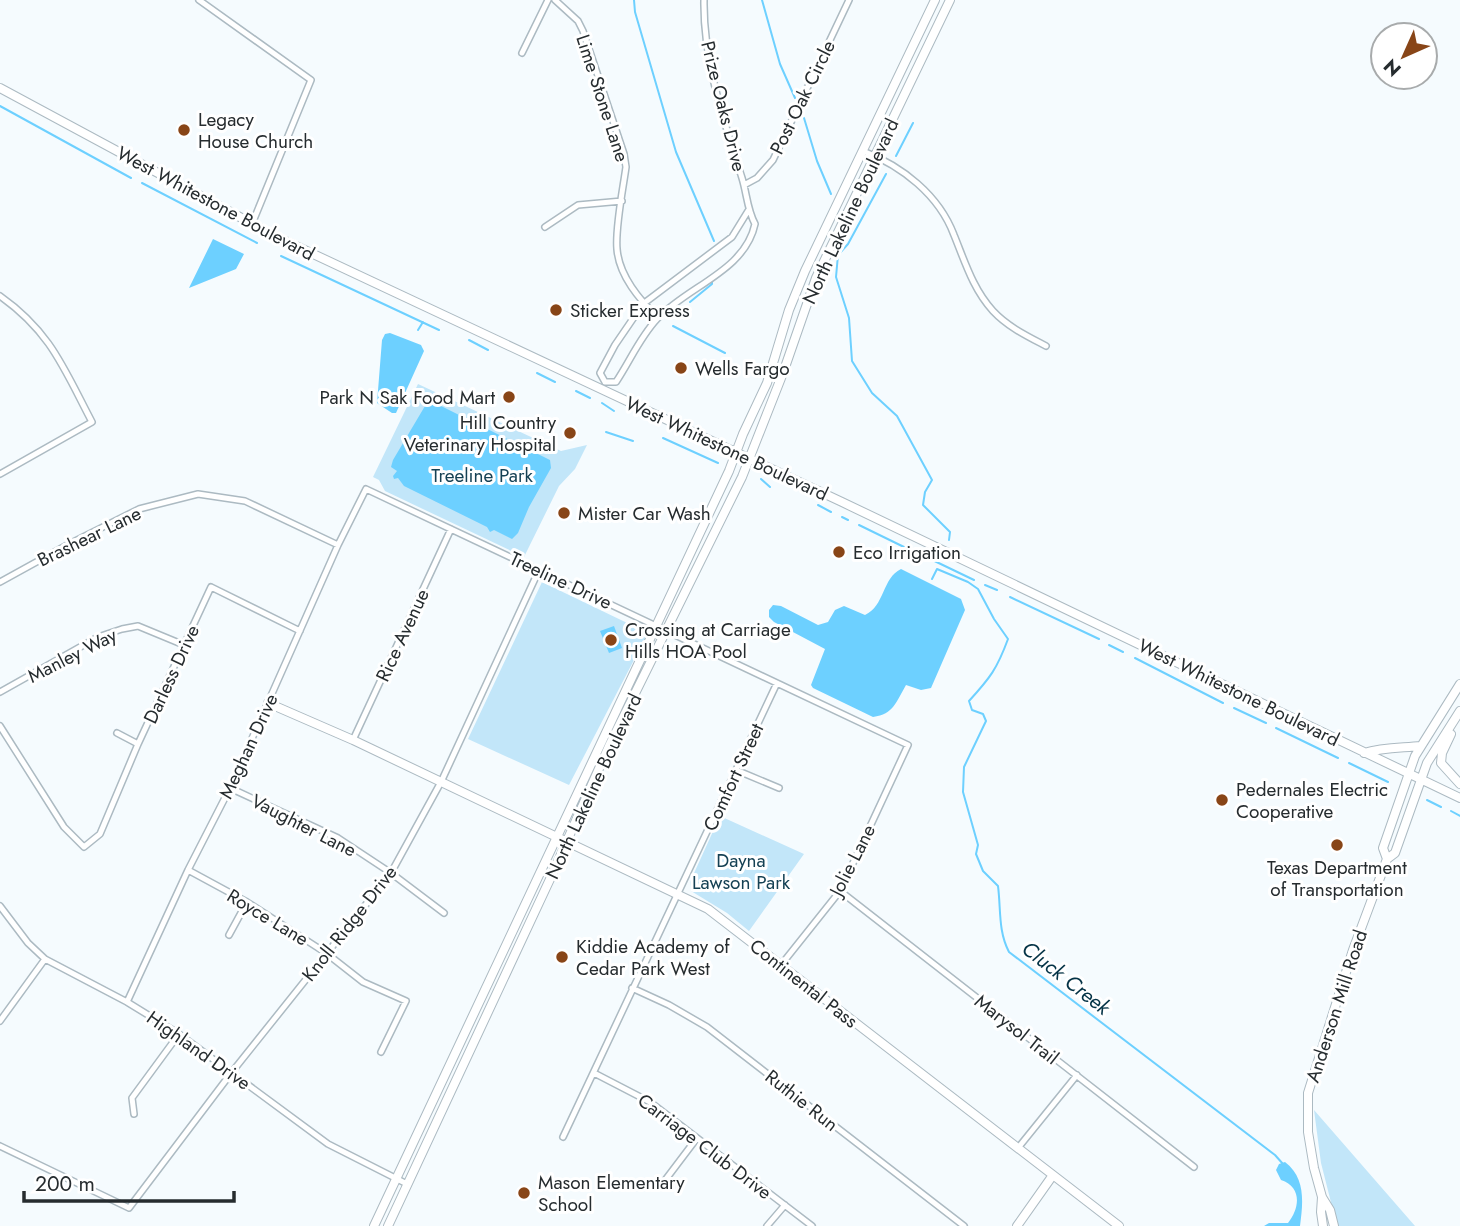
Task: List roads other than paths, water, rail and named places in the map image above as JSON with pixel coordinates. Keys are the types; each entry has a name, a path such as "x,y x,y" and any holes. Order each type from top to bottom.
{"main road":[{"name":"North Lakeline Boulevard","path":"374,1226 736,452 767,383 789,310 805,271 934,0"},
{"name":"North Lakeline Boulevard","path":"388,1226 605,755 750,458 816,278 950,0"},
{"path":"922,26 934,33"},
{"name":"West Whitestone Boulevard","path":"0,88 252,224 381,287 603,385 736,452 1460,798"},
{"name":"Anderson Mill Road","path":"1387,859 1383,848 1415,756 1460,684"},
{"name":"Continental Pass","path":"268,703 353,740 708,909 1119,1226"},
{"name":"Anderson Mill Road","path":"1324,1226 1322,1198 1308,1132 1308,1093 1349,962 1387,859 1395,853 1427,763 1460,711"},
{"path":"1454,720 1454,730 1442,753 1441,763 1460,784"},
{"path":"1364,753 1385,747 1399,749 1421,746"},
{"path":"1017,1226 1053,1175"},
{"name":"Anderson Mill Road","path":"1322,1198 1330,1210 1334,1226"}],"street":[{"path":"199,0 311,80 252,224"},
{"path":"522,53 548,0"},
{"name":"Lime Stone Lane","path":"555,0 578,21 583,31 624,154 626,167 617,248 621,267 643,304 659,318"},
{"name":"Prize Oaks Drive","path":"603,385 617,382 645,334 659,318 745,250 755,224 748,211 744,185 719,103 703,25 704,0"},
{"name":"Post Oak Circle","path":"744,185 757,178 772,160 849,0"},
{"path":"863,151 875,155 915,181 940,207 973,283 993,310 1018,331 1046,346"},
{"path":"545,227 578,205 622,201"},
{"path":"603,385 600,373 643,304 732,237 748,211"},
{"path":"0,296 24,313 53,347 92,422 0,474"},
{"name":"Treeline Drive","path":"366,489 908,745"},
{"name":"Meghan Drive","path":"127,1002 188,870 230,788 338,545 366,489"},
{"name":"Brashear Lane","path":"0,582 139,509 198,495 245,501 338,545"},
{"name":"Rice Avenue","path":"353,740 451,529"},
{"name":"Knoll Ridge Drive","path":"0,1146 130,1208 232,1072 391,873 440,782 539,570"},
{"name":"Darless Drive","path":"0,726 64,827 84,847 100,834 138,744 211,587 300,631"},
{"name":"Manley Way","path":"0,692 98,638 122,629 138,626 184,645"},
{"name":"Comfort Street","path":"563,1137 777,683"},
{"path":"117,733 138,744"},
{"name":"Jolie Lane","path":"781,965 840,891 908,745"},
{"path":"736,770 779,788"},
{"name":"Vaughter Lane","path":"230,788 338,838 444,913"},
{"name":"Royce Lane","path":"188,870 247,902 326,953 363,982 405,1001 381,1052"},
{"name":"Marysol Trail","path":"840,891 1194,1167"},
{"path":"229,935 247,902"},
{"name":"Highland Drive","path":"0,906 27,943 44,959 127,1002 179,1034 328,1144 407,1184"},
{"path":"0,1021 44,959"},
{"name":"Ruthie Run","path":"632,988 669,1004 707,1027 964,1226"},
{"path":"134,1114 132,1098 179,1034"},
{"name":"Carriage Club Drive","path":"594,1073 650,1101 812,1226"},
{"path":"1018,1148 1077,1075"},
{"path":"666,1180 697,1138"},
{"path":"767,1226 785,1205"}],"water":[{"path":"213,239 244,254 236,269 189,288"},
{"path":"390,333 421,345 424,351 396,413 377,403 382,340 385,334"},
{"name":"Treeline Park","path":"429,403 439,405 550,460 551,468 518,533 512,539 494,530 490,532 487,527 404,486 398,478 394,479 397,471 391,467 393,460"},
{"path":"901,569 961,599 965,610 931,688 921,690 906,685 890,710 873,717 813,688 811,685 825,649 774,622 769,617 769,610 773,605 781,606 818,625 828,622 835,610 844,606 865,615 872,611 890,579"},
{"name":"Crossing at Carriage Hills HOA Pool","path":"614,626 622,648 609,653 600,631"},
{"path":"1285,1162 1297,1176 1302,1191 1300,1226 1264,1226 1269,1223 1288,1223 1297,1205 1293,1188 1281,1180 1276,1170 1279,1164"}],"waterway":[{"path":"634,0 635,12 676,152 714,241"},
{"name":"Cluck Creek","path":"762,0 780,64 795,98"},
{"path":"0,106 131,178"},
{"name":"Cluck Creek","path":"804,118 817,161 831,194"},
{"path":"896,156 913,123"},
{"name":"Cluck Creek","path":"886,174 848,244 838,255 836,277 849,318 852,361 872,393 897,416 932,480 925,492 923,505 950,532 949,540"},
{"path":"142,183 257,243"},
{"path":"281,256 439,330"},
{"path":"690,302 712,282"},
{"path":"418,330 423,322"},
{"path":"673,326 725,353"},
{"path":"469,340 488,350"},
{"path":"537,373 555,382"},
{"path":"576,391 590,398"},
{"path":"602,403 614,411"},
{"path":"606,432 633,441"},
{"path":"663,438 718,463"},
{"path":"761,479 770,487"},
{"path":"818,505 831,512"},
{"path":"842,517 848,520"},
{"path":"859,525 904,547"},
{"path":"922,555 974,580"},
{"name":"Cluck Creek","path":"937,569 978,589 1008,639 992,673 969,701 972,710 983,714 986,721 964,767 963,792 978,845 976,854 983,871 998,886 1001,928 1009,952 1275,1155 1283,1164"},
{"path":"932,579 937,569"},
{"path":"985,585 997,590"},
{"path":"1010,597 1099,639"},
{"path":"1109,645 1123,652"},
{"path":"1135,658 1223,703"},
{"path":"1234,708 1266,723"},
{"path":"1276,728 1338,758"},
{"path":"1349,763 1388,782"},
{"path":"1427,800 1441,807"},
{"path":"1451,811 1460,816"}],"place":[{"name":"Legacy House Church","path":"184,130"},
{"name":"Sticker Express","path":"556,310"},
{"name":"Wells Fargo","path":"681,368"},
{"name":"Park N Sak Food Mart","path":"509,397"},
{"name":"Hill Country Veterinary Hospital","path":"570,433"},
{"name":"Mister Car Wash","path":"564,513"},
{"name":"Eco Irrigation","path":"839,552"},
{"name":"Crossing at Carriage Hills HOA Pool","path":"611,640"},
{"name":"Pedernales Electric Cooperative","path":"1222,800"},
{"name":"Texas Department of Transportation","path":"1337,845"},
{"name":"Kiddie Academy of Cedar Park West","path":"562,957"},
{"name":"Mason Elementary School","path":"524,1193"}],"park label":[{"name":"Dayna Lawson Park","path":"741,871"}]}
